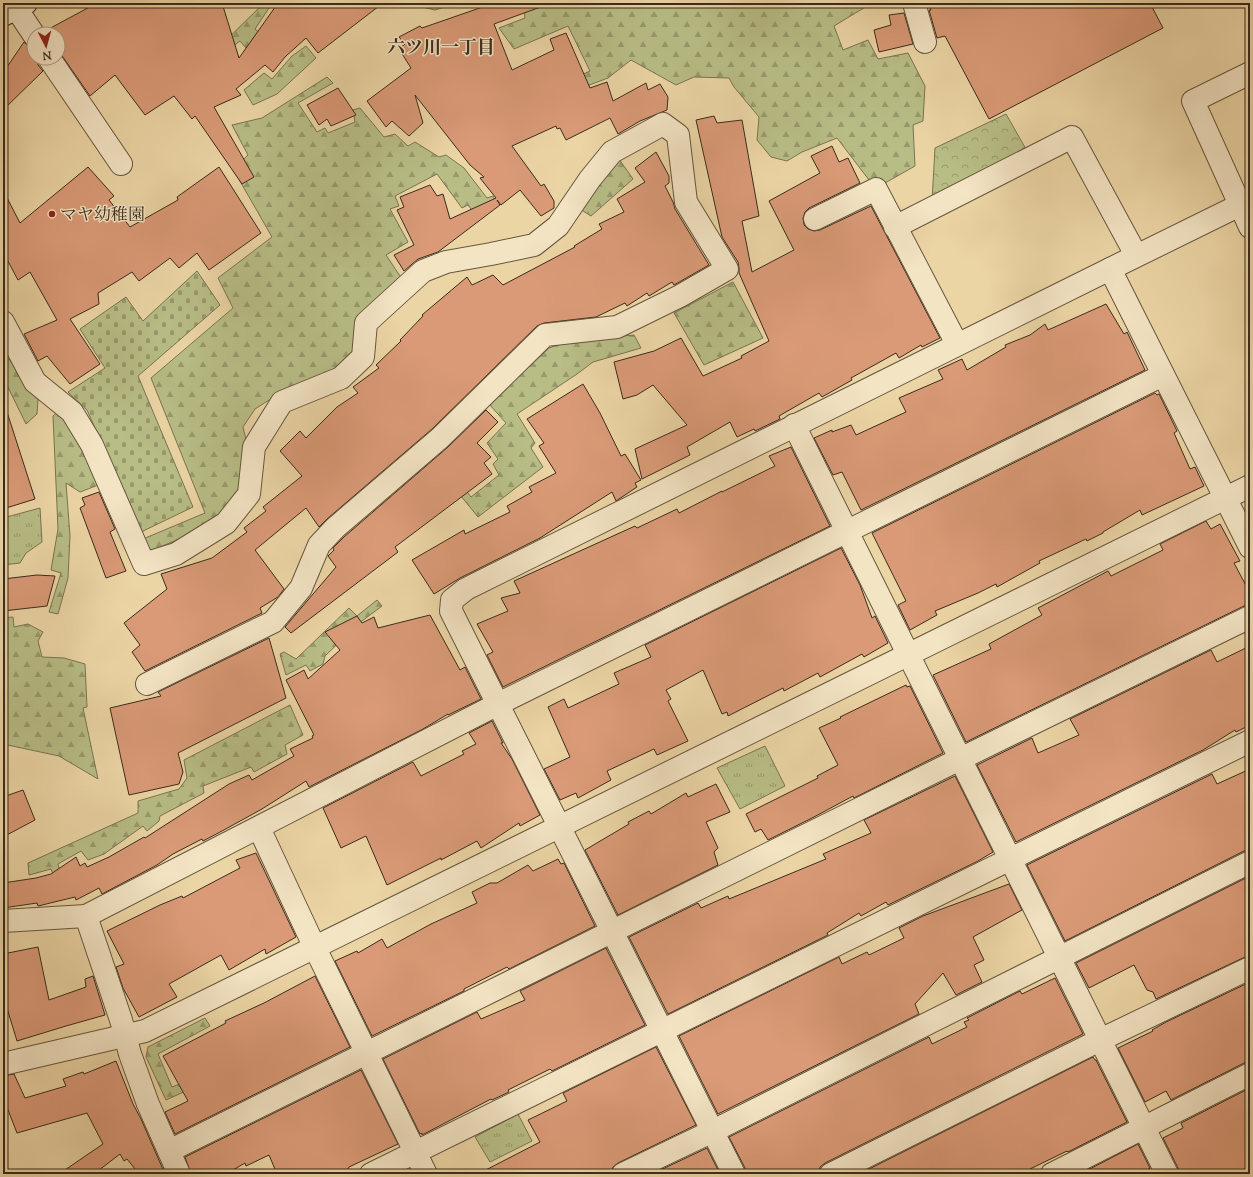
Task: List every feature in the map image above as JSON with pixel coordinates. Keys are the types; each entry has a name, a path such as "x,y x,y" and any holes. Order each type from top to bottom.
{"street":[{"path":"914,3 925,42"},
{"path":"15,9 27,26"},
{"path":"54,66 121,164"},
{"path":"1250,72 1193,101 1244,202 1250,228"},
{"path":"3,322 35,382 72,412 92,445 144,564 176,554 226,523 250,494 254,447 282,402 341,378 363,357 366,323 423,271 446,262 534,245 558,226 590,179 612,152 663,124 678,135 686,202 727,269 680,296 617,327 545,335 440,438 335,528 319,545 301,588 273,622 147,684"},
{"path":"895,227 1072,137 1136,255"},
{"path":"815,219 876,189 957,344"},
{"path":"734,1174 451,611 452,600 466,590 794,425 1244,202"},
{"path":"1110,268 1250,547"},
{"path":"3,921 86,916 498,704 1163,375"},
{"path":"794,425 1167,1174"},
{"path":"3,1064 145,1032 1250,486"},
{"path":"169,1151 960,759 1250,618"},
{"path":"371,1174 1250,741"},
{"path":"258,828 314,948 426,1174"},
{"path":"623,1174 713,1131 1250,862"},
{"path":"86,916 121,1020 130,1054 148,1104 179,1174"},
{"path":"831,1174 1100,1040 1250,968"},
{"path":"1052,1174 1250,1074"}],"green space":[{"path":"424,3 458,3 435,10 418,6"},
{"path":"570,3 872,3 834,26 843,50 868,40 878,59 908,53 925,86 923,121 913,125 915,166 885,183 869,180 837,138 802,152 787,161 771,157 757,140 759,117 734,87 729,78 694,77 676,85 631,60 608,78 576,90 572,79 590,71 568,26 514,49 499,28 525,18 524,8"},
{"path":"263,4 269,8 255,29 261,34 246,48 240,41 221,55 215,51"},
{"path":"306,46 316,58 277,94 253,105 244,90 264,73 272,79 292,56"},
{"path":"327,77 333,83 298,103 317,132 325,128 328,133 355,122 353,110 360,108 384,137 395,134 408,146 415,142 439,157 446,155 464,168 487,198 493,196 497,205 478,218 468,205 462,208 437,174 395,196 399,206 390,209 408,242 386,255 402,279 354,329 356,345 346,363 330,376 277,395 255,409 243,427 248,448 243,488 208,527 148,552 143,539 205,513 151,378 233,308 218,278 272,237 233,169 248,155 232,125 262,118"},
{"path":"1006,114 1027,151 932,201 935,148"},
{"path":"619,159 633,179 591,216 580,209"},
{"path":"197,271 220,305 138,376 193,507 141,532 87,410 68,392 105,368 80,329 126,297 143,321"},
{"path":"733,282 763,338 704,365 674,313"},
{"path":"634,335 641,348 593,362 517,414 535,443 531,448 543,467 478,517 434,463 440,457 471,497 499,475 493,464 498,459 487,443 506,423 489,404 549,348 572,340"},
{"path":"9,359 38,399 37,414 26,424 3,377 3,361"},
{"path":"60,410 70,420 101,484 80,492 66,483 70,536 68,578 58,614 49,612 61,573 51,570 58,529 53,416"},
{"path":"40,508 42,542 26,553 20,563 3,565 3,518"},
{"path":"377,600 382,606 358,624 325,656 323,664 310,671 306,665 286,675 280,654 284,652 296,659 349,608 357,616"},
{"path":"13,617 14,627 28,624 43,632 38,641 42,657 64,658 85,664 87,707 83,708 98,779 59,756 3,744 3,618"},
{"path":"290,705 303,735 285,745 287,754 254,772 251,767 203,786 204,793 160,816 159,821 147,831 143,826 104,854 88,860 81,851 58,864 60,872 53,874 51,869 29,875 28,863 138,813 138,801 179,789 187,778 184,760"},
{"path":"765,746 785,786 740,809 717,768"},
{"path":"205,1018 210,1026 158,1054 172,1087 195,1078 199,1085 166,1100 146,1057 148,1047"},
{"path":"518,1114 532,1141 490,1162 475,1137"}],"building":[{"path":"97,3 222,3 239,58 278,3 383,3 318,53 306,38 285,57 273,72 265,65 236,89 241,95 214,107 254,177 242,184 195,116 192,119 174,96 145,115 115,75 90,96 66,62 66,26 54,26"},
{"path":"494,3 546,3 546,5 494,24 512,70 554,50 550,39 566,33 590,88 607,82 613,101 646,83 648,90 660,84 668,97 667,110 640,121 618,134 610,118 566,140 560,128 557,129 556,126 512,146 541,186 544,184 554,201 554,208 541,216 520,190 501,205 497,200 500,205 438,252 418,259 404,271 394,255 414,245 397,210 404,207 400,197 430,185 437,196 443,194 450,219 496,198 480,178 484,177 470,165 415,95 423,123 409,136 392,121 386,127 367,101 411,68 399,49 405,44 399,37 420,26 422,28"},
{"path":"927,3 1150,3 1163,28 989,119 945,36 937,38 929,10 931,10"},
{"path":"904,13 913,44 879,52 874,30 891,25 889,15"},
{"path":"24,42 26,44 26,66 39,66 43,71 3,110 3,73"},
{"path":"338,88 356,115 331,126 327,119 319,125 307,105"},
{"path":"714,116 717,123 742,120 759,216 742,221 752,272 794,250 769,201 820,173 811,156 832,146 839,162 848,158 860,183 809,208 805,212 803,218 804,225 808,229 814,231 820,230 871,206 940,338 922,347 921,345 899,358 896,353 851,378 852,380 822,397 819,393 779,416 780,419 755,431 754,429 737,437 730,422 687,447 690,455 642,479 635,449 687,425 653,385 637,395 623,399 614,362 654,351 681,338 703,376 742,358 741,356 769,341 739,273 738,262 722,237 696,120"},
{"path":"656,152 669,176 669,183 665,186 675,209 709,265 674,285 672,282 649,296 647,293 627,306 625,303 596,317 544,323 537,326 432,429 319,527 306,508 255,550 284,589 278,597 260,608 262,613 145,671 132,652 140,645 124,623 167,589 161,574 212,558 247,532 244,528 266,511 263,507 302,476 280,451 300,431 306,438 337,407 358,393 353,387 379,368 376,365 401,341 400,340 423,316 422,315 467,277 472,285 493,275 503,285 575,247 574,246 602,229 599,224 624,212 617,199 645,182 635,168"},
{"path":"88,167 114,196 109,200 130,227 178,200 177,197 219,167 261,233 209,270 197,253 179,268 170,258 139,281 132,272 98,293 99,304 70,319 100,364 70,384 47,356 38,361 24,334 57,320 30,272 18,280 3,252 3,190 20,223"},
{"path":"1106,304 1124,334 1127,332 1145,370 861,510 842,472 833,475 814,438 832,430 832,432 851,425 856,435 906,412 899,398 943,379 938,370 962,359 967,370 1006,347 1005,345 1030,335 1045,324 1048,330"},
{"path":"583,384 600,413 621,456 625,454 641,480 635,483 637,487 616,501 612,492 540,538 460,578 434,594 412,560 464,530 465,534 510,512 507,506 532,492 529,487 556,473 539,446 544,443 527,419"},
{"path":"1155,393 1157,395 1159,394 1177,431 1174,433 1190,469 1195,467 1204,486 1142,515 1140,510 1103,533 1087,541 1086,539 1039,561 1040,563 997,587 996,584 935,611 937,615 910,630 898,605 906,601 872,533"},
{"path":"486,410 498,422 477,443 491,457 484,463 492,474 395,547 398,552 291,633 285,627 336,567 328,556 334,550 333,548 448,447"},
{"path":"3,412 7,412 35,499 3,509"},
{"path":"791,447 830,526 503,687 487,655 493,652 477,624 508,611 501,598 520,593 514,581 635,526 637,528 677,509 679,513 775,466 769,456"},
{"path":"99,492 115,529 110,532 126,571 106,578 80,508 85,505 82,498"},
{"path":"1206,521 1211,529 1220,524 1240,561 1234,563 1250,593 1250,605 1244,606 966,742 933,675 991,649 989,644 1042,615 1038,608 1108,571 1111,576 1163,550 1160,544"},
{"path":"841,548 860,585 872,618 875,616 888,643 864,657 862,654 820,677 818,673 784,691 783,688 728,716 727,712 722,714 703,670 666,690 671,699 668,701 688,741 657,755 654,749 607,771 611,780 578,798 576,793 560,800 544,769 570,757 548,707 564,699 568,708 619,684 614,673 651,657 645,645"},
{"path":"37,575 55,576 47,606 3,611 3,579"},
{"path":"430,615 460,670 465,667 481,699 448,714 423,729 309,787 306,781 262,809 203,841 202,839 173,854 157,865 102,894 99,888 76,900 75,897 38,906 37,903 3,908 3,883 51,874 76,857 80,866 85,863 87,867 109,857 144,837 145,838 229,784 249,775 252,780 294,756 290,749 313,738 312,736 314,735 286,680 304,670 308,679 340,650 325,632 357,616 362,623 374,617 378,628"},
{"path":"269,638 286,698 178,753 183,772 179,784 129,795 110,708 161,696 158,692"},
{"path":"1250,646 1250,725 1236,732 1235,730 1203,750 1016,842 977,765 1032,738 1038,753 1079,735 1070,719 1211,650 1217,662"},
{"path":"906,685 907,687 910,686 943,753 854,798 853,796 768,840 761,829 755,832 746,814 818,778 817,776 838,765 819,728"},
{"path":"492,721 503,743 501,743 512,759 540,815 520,826 519,823 481,848 477,841 441,860 441,858 387,885 366,836 341,848 323,808 413,762 421,776 464,754 462,751 476,744 469,733"},
{"path":"1250,769 1250,850 1244,851 1065,941 1027,865 1212,774 1217,784"},
{"path":"955,776 993,852 978,861 888,905 886,902 861,916 859,913 827,933 828,935 668,1014 629,937 698,903 701,908 728,896 729,899 826,859 823,854 871,833 864,820"},
{"path":"716,784 730,812 706,822 718,848 714,852 718,865 618,915 585,850 629,824 628,822 649,811 651,814 686,793 688,797"},
{"path":"23,790 35,820 3,837 3,797"},
{"path":"256,853 296,937 266,954 265,949 229,970 221,955 169,984 177,997 139,1017 123,988 116,967 124,964 107,931 160,905 182,896 183,898 240,868 236,860"},
{"path":"558,859 561,864 564,863 595,926 509,969 507,967 464,989 464,991 372,1036 335,961 357,951 358,953 382,939 387,948 431,924 477,903 472,892 490,883 497,883 528,865 533,871"},
{"path":"1250,876 1250,956 1156,999 1153,992 1147,990 1134,965 1089,988 1076,963"},
{"path":"1009,884 1022,910 973,937 984,960 974,965 982,982 956,995 943,973 915,1004 919,1014 718,1114 679,1036 839,957 842,964 867,952 869,955 904,938 899,928 923,916"},
{"path":"38,947 49,1000 86,987 85,979 93,976 105,1015 17,1041 3,995 3,954"},
{"path":"606,948 645,1025 552,1071 550,1069 508,1090 509,1092 492,1100 491,1099 422,1135 422,1133 420,1134 383,1059 477,1012 481,1019 525,1000 520,991"},
{"path":"315,976 350,1047 175,1134 165,1112 188,1101 163,1056 226,1023 225,1021 264,1003"},
{"path":"1055,978 1083,1034 825,1163 820,1167 819,1174 746,1174 745,1168 729,1137 929,1037 932,1044 967,1027 964,1022 969,1020 967,1018 1020,991 1022,994"},
{"path":"1250,982 1250,1062 1244,1063 1171,1100 1166,1091 1145,1102 1118,1048 1153,1031 1152,1030 1166,1022"},
{"path":"656,1047 696,1125 618,1163 613,1167 611,1174 478,1174 540,1142 528,1120 567,1101 563,1093"},
{"path":"1093,1057 1096,1060 1127,1122 1068,1152 1067,1151 1030,1169 1033,1174 859,1174"},
{"path":"116,1061 133,1104 165,1174 139,1174 127,1159 124,1161 120,1154 94,1174 59,1174 103,1144 87,1113 17,1133 3,1097 3,1076 14,1074 25,1098 66,1086 63,1079 83,1072 84,1074"},
{"path":"361,1070 398,1144 349,1167 339,1174 277,1174 269,1155 246,1166 245,1163 226,1174 191,1174 185,1157"},
{"path":"1250,1088 1250,1168 1239,1174 1179,1174 1178,1168 1163,1138 1183,1128 1181,1123"},
{"path":"1138,1144 1150,1168 1142,1174 1080,1174"},
{"path":"707,1148 720,1174 652,1174"}],"place":[{"name":"マヤ幼稚園","path":"52,214"}],"district":[{"name":"六ツ川一丁目","path":"441,47"}]}
